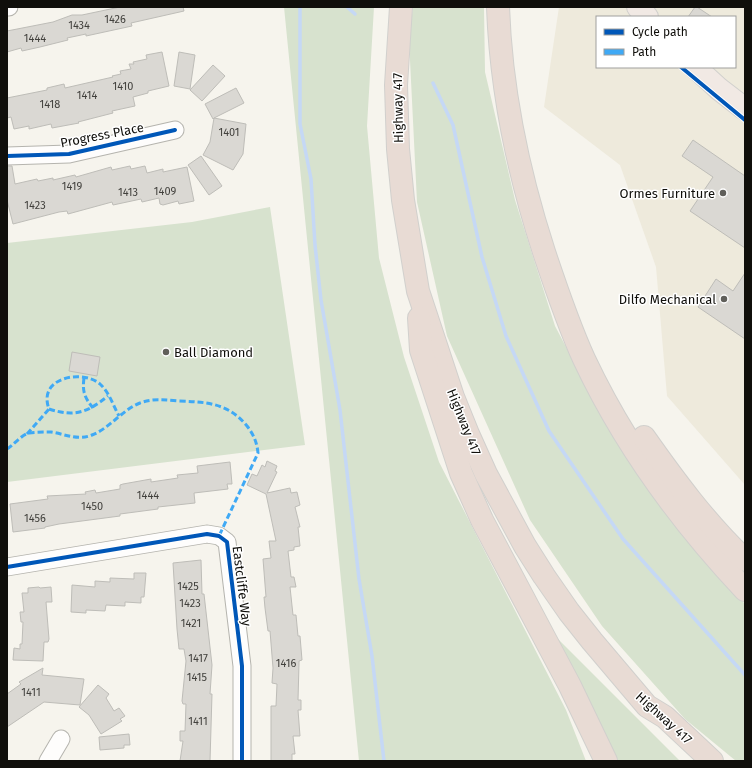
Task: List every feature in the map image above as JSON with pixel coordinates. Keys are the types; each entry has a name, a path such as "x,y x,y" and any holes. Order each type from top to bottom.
{"highway":[{"name":"Highway 417","path":"401,7 396,85 398,149 403,200 418,291 453,396 486,474 544,576 592,641 648,706 665,718 712,761"},
{"path":"498,7 506,94 519,169 530,209 563,307 584,358 601,392 633,447 691,527 745,590"},
{"path":"418,291 421,350 461,473 482,520 567,680 606,761"},
{"path":"563,307 592,351 630,417 670,475 693,505 745,560"},
{"path":"648,706 656,724 695,761"}],"main road":[{"path":"638,7 646,16"},
{"path":"696,68 745,109"}],"street":[{"name":"Progress Place","path":"7,156 69,154 175,130"},
{"name":"Eastcliffe Way","path":"7,567 207,534 220,536 227,542 242,666 242,761"},
{"path":"48,761 61,739"}],"shaded area":[{"path":"559,7 745,7 745,485 667,396 656,267 620,165 544,107"}],"green space":[{"path":"284,7 374,7 367,126 379,258 404,357 439,462 566,710 586,761 359,761"},
{"path":"413,7 484,7 485,72 515,200 555,326 612,434 685,539 745,604 745,761 736,761 685,719 602,626 530,520 447,336 417,202 409,40"},
{"path":"270,207 305,445 7,482 7,243 192,222"},
{"path":"554,635 680,761 617,761"}],"building":[{"path":"120,7 183,7 184,11 131,23 132,26 86,36 86,34 67,38 68,40 22,51 21,48 7,52 7,31 53,22 72,15 82,15"},
{"path":"695,7 697,7 710,16 689,16"},
{"path":"162,52 169,86 148,91 148,93 133,97 135,106 112,111 113,113 78,122 79,123 52,128 51,124 29,129 29,126 14,129 11,117 7,118 7,98 47,90 47,88 64,84 65,88 113,77 112,76 121,74 120,71 131,69 129,64 134,64 133,62 147,59 146,55"},
{"path":"179,52 195,55 190,89 174,86"},
{"path":"213,65 225,76 202,101 190,90"},
{"path":"236,88 244,103 213,119 205,104"},
{"path":"214,118 246,124 243,154 233,170 203,155 210,142"},
{"name":"Ormes Furniture","path":"693,140 745,176 745,248 690,211 713,177 682,156"},
{"path":"201,156 222,186 209,195 188,165"},
{"path":"7,166 12,166 15,184 37,179 38,181 53,178 53,180 75,175 76,177 111,167 112,170 130,166 131,169 145,166 147,173 163,169 163,172 187,167 194,201 179,204 178,201 163,205 160,204 159,198 142,202 141,199 113,205 112,202 68,214 67,211 59,212 13,224 7,200"},
{"name":"Dilfo Mechanical","path":"745,273 745,339 698,307 716,279 733,291"},
{"path":"72,352 100,357 97,376 69,371"},
{"path":"267,461 277,466 275,471 277,472 267,493 290,488 291,493 297,492 300,505 295,507 300,527 298,527 300,546 294,547 294,550 288,551 291,577 294,577 296,587 290,587 293,615 296,615 298,636 300,636 302,660 299,661 298,700 301,700 301,710 298,710 300,736 293,736 295,754 292,754 292,761 271,761 271,706 276,706 277,684 272,683 273,668 270,631 268,631 265,608 264,597 266,597 263,559 271,558 269,541 276,541 266,494 247,485 252,474 257,476 262,465 265,467"},
{"path":"230,462 232,484 227,484 228,489 194,493 195,503 158,507 158,509 120,514 120,516 13,532 10,504 48,499 47,496 86,494 85,492 95,490 96,493 120,489 120,485 123,484 151,479 151,482 178,478 177,475 198,473 197,466"},
{"path":"201,560 202,594 204,594 212,665 210,694 212,694 210,761 180,761 183,741 180,741 180,731 185,731 186,704 183,704 182,701 186,661 184,649 179,649 173,563"},
{"path":"134,573 146,573 144,597 141,597 141,603 125,602 125,606 106,605 105,611 86,610 86,613 71,612 72,585 95,587 95,581 110,582 110,578 134,579"},
{"path":"51,587 52,602 46,602 49,639 48,642 44,642 43,661 13,660 14,648 20,649 20,644 22,644 23,622 21,622 20,612 24,612 22,593 28,593 28,588"},
{"path":"43,668 42,675 84,679 80,705 44,702 7,727 7,694 21,684 19,682"},
{"path":"98,685 109,694 106,698 114,711 119,708 125,716 120,719 122,721 101,734 89,715 79,707"},
{"path":"129,734 130,745 124,745 124,748 100,750 99,737"}],"waterway":[{"path":"300,7 300,124 311,179 315,245 321,300 340,410 359,579 372,656 384,761"},
{"path":"347,7 355,14"},
{"path":"433,83 453,125 482,257 506,336 549,431 623,539 745,675"}],"marked path":[{"path":"27,434 49,409 47,398 50,389 55,383 73,377 92,379 100,384 109,395 119,416"},
{"path":"84,378 83,387 85,394 93,408"},
{"path":"49,409 66,413 80,412 87,410 108,396"},
{"path":"7,449 29,433 51,432 76,437 87,437 105,428 134,406 150,400 199,402 225,408 240,418 247,426 255,439 258,453 219,536"}],"cycle path":[{"path":"682,68 745,120"},
{"path":"7,156 69,154 175,130"},
{"path":"7,567 207,534 219,536 227,542 242,666 242,761"}],"place":[{"name":"Ormes Furniture","path":"723,193"},
{"name":"Dilfo Mechanical","path":"724,299"},
{"name":"Ball Diamond","path":"166,352"}]}
